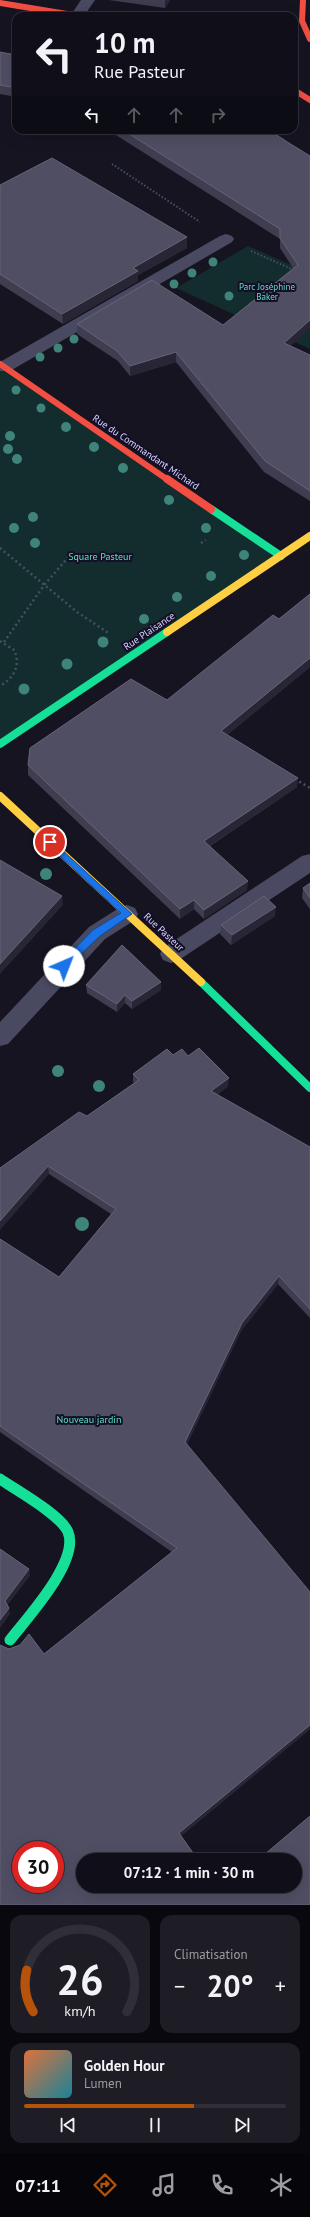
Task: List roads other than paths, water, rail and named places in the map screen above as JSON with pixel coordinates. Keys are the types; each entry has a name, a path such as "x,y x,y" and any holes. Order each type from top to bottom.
{"street":[{"path":"80,12 88,0"},
{"path":"303,0 302,21 310,39"},
{"path":"0,3 54,12"},
{"path":"298,92 310,100"},
{"path":"2,366 226,239"},
{"name":"Rue du Commandant Michard","path":"2,366 281,556"},
{"name":"Rue Plaisance","path":"0,744 310,536"},
{"name":"Rue Pasteur","path":"0,796 171,954 310,1088"},
{"path":"171,954 310,862"},
{"path":"0,1037 64,966 97,933 127,914"},
{"path":"0,1479 56,1520 68,1532 69,1550 61,1570 10,1640"}],"park label":[{"name":"Parc Joséphine Baker","path":"267,292"},
{"name":"Square Pasteur","path":"100,556"},
{"name":"Nouveau jardin","path":"89,1419"}]}
